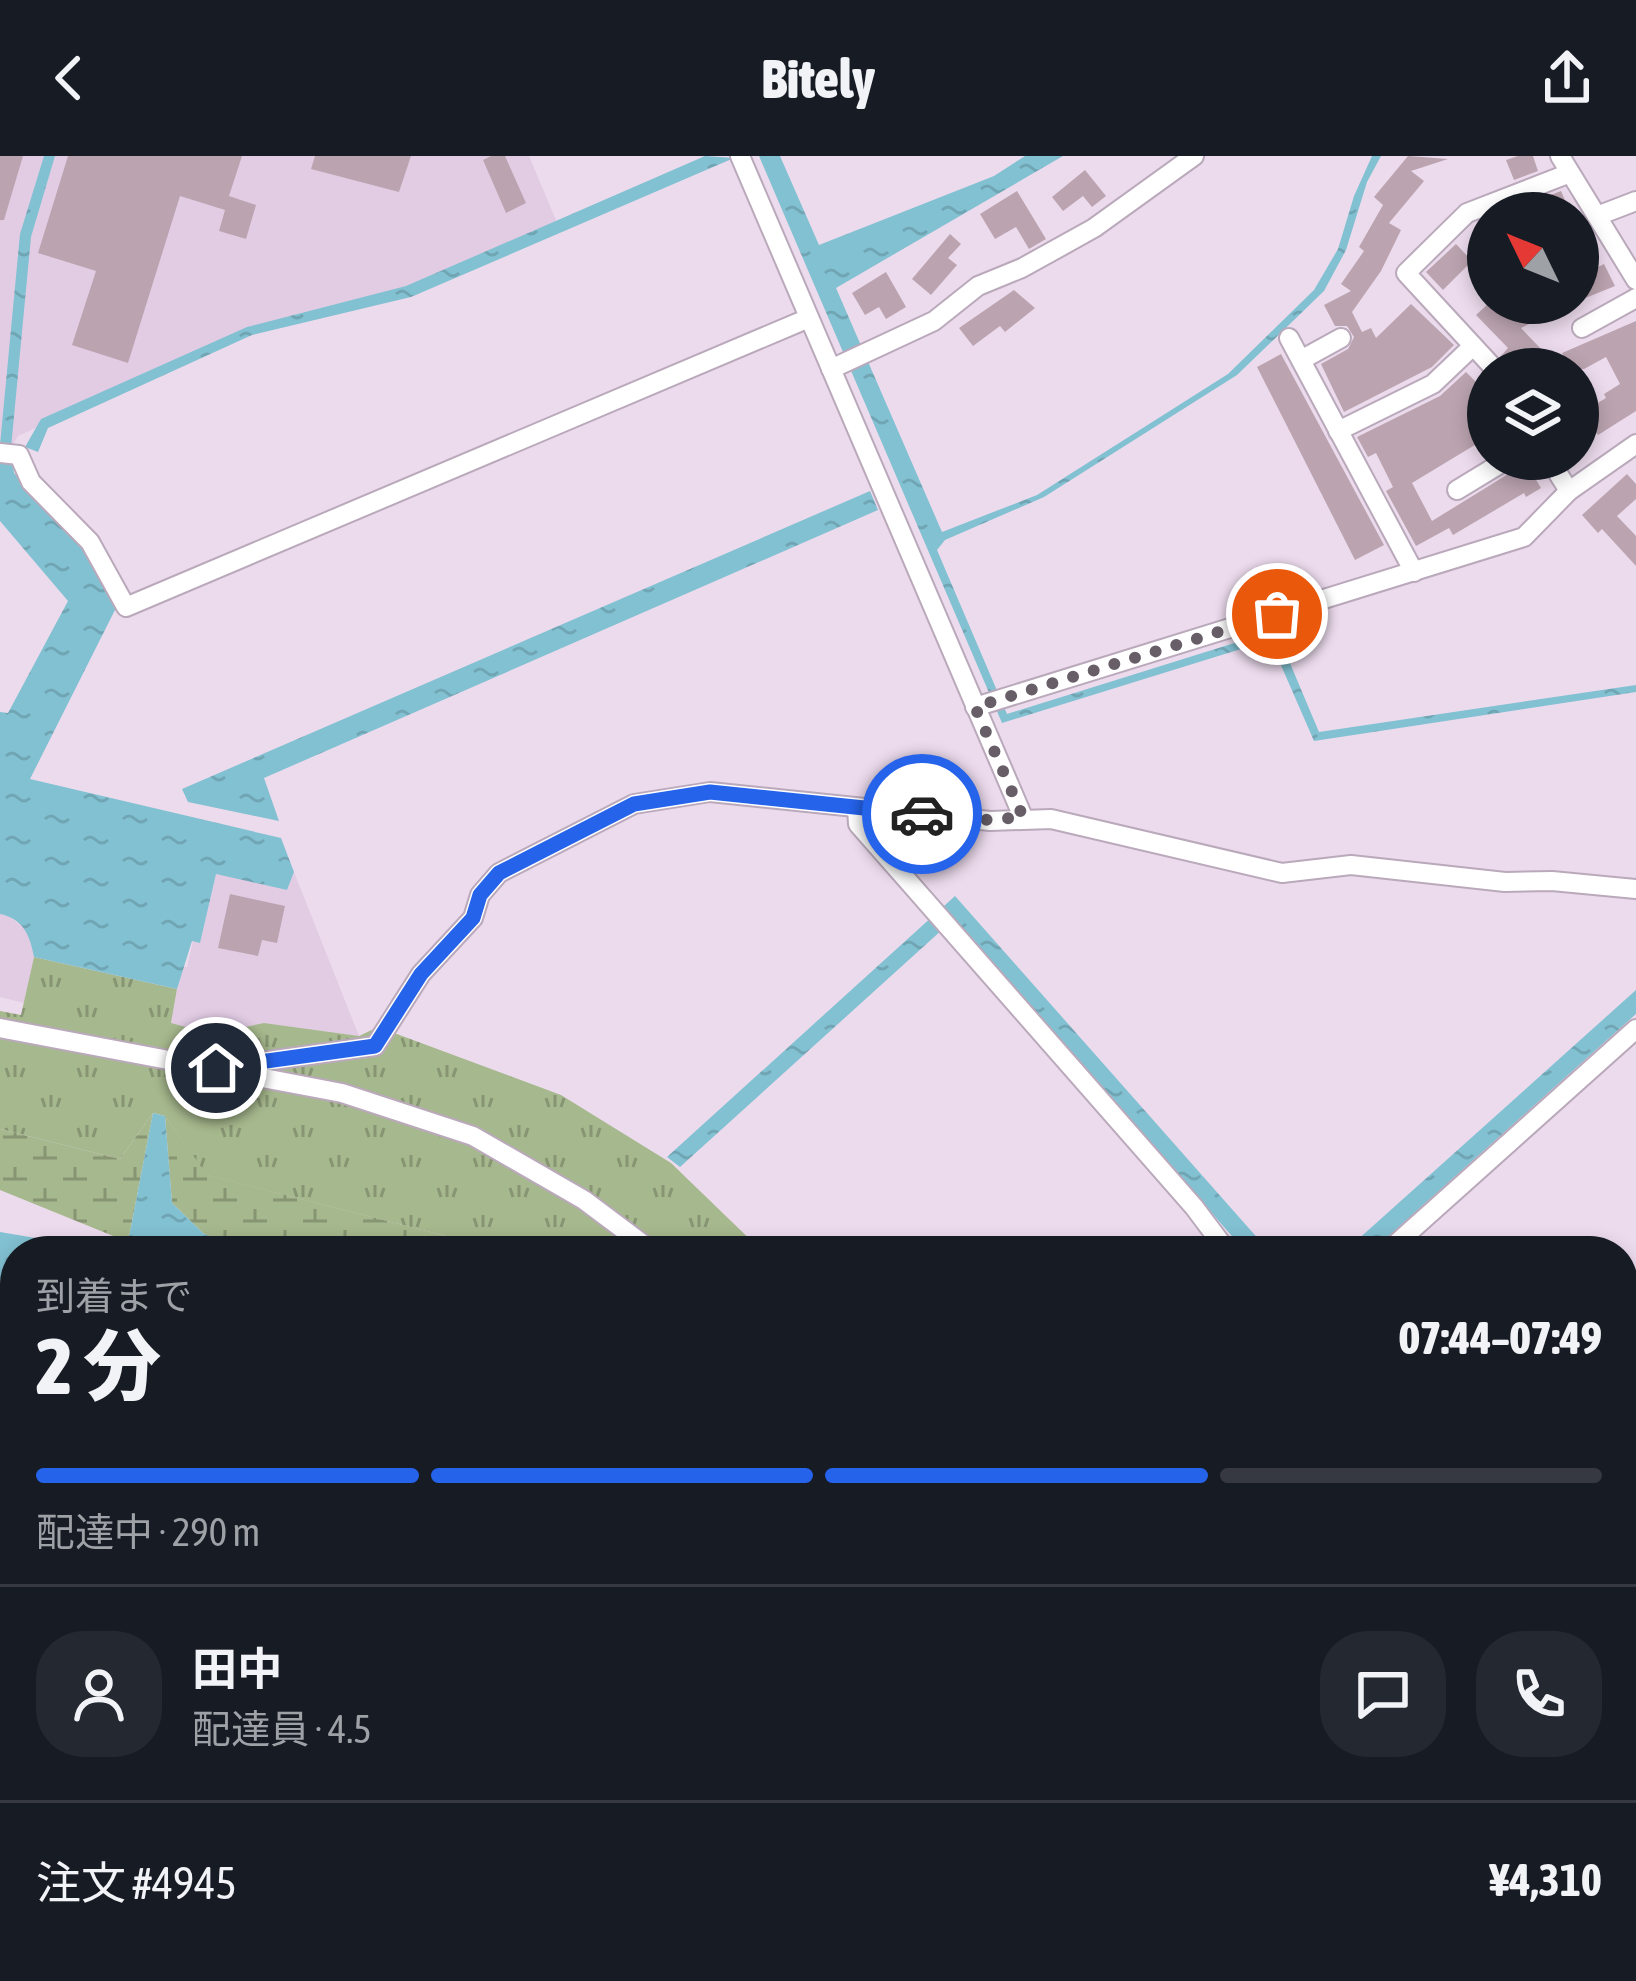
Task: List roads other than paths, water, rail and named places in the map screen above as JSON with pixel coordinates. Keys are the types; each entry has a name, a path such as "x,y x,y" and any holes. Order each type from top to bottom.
{"street":[{"path":"740,156 831,369 989,703 1023,817"},
{"path":"831,369 934,321 978,286 1094,228 1194,156"},
{"path":"1338,430 1433,385 1473,346 1406,273 1467,214 1565,165 1582,192"},
{"path":"1599,215 1636,201"},
{"path":"1599,219 1636,280"},
{"path":"1582,328 1636,298"},
{"path":"10,454 90,542 126,608 809,318"},
{"path":"1289,338 1414,572"},
{"path":"1301,360 1341,338"},
{"path":"989,703 1524,537 1569,491 1636,444"},
{"path":"1457,490 1473,480"},
{"path":"1562,480 1569,491"},
{"path":"216,1068 375,1046 421,974 473,918 480,895 499,873 634,804 710,792 990,820 1052,819 1282,873 1351,865 1505,883 1552,881 1636,889"},
{"path":"857,808 859,824 1216,1236"},
{"path":"0,1028 343,1094 473,1136 584,1200 632,1236"},
{"path":"1405,1236 1636,1029"}],"water":[{"path":"44,156 55,156 31,237 11,448 14,473 85,545 117,606 30,779 281,838 294,872 287,890 216,874 200,943 192,941 177,989 34,957 25,930 0,914 0,712 8,713 68,601 0,521 0,445 20,234"},
{"path":"705,156 734,158 411,297 252,335 48,428 38,452 25,447 41,419 247,327 406,286"},
{"path":"759,156 780,156 819,245 994,176 1025,156 1063,156 836,288 942,532 1037,495 1228,374 1314,290 1338,249 1372,156 1381,156 1367,182 1346,250 1324,291 1237,375 1044,497 945,540 937,550 1007,714 1276,630 1319,732 1636,685 1636,692 1314,741 1270,640 1002,723"},
{"path":"870,491 878,510 264,778 279,821 188,802 182,789"},
{"path":"955,896 1256,1236 1232,1236 954,919 680,1167 667,1157"},
{"path":"1636,990 1636,1014 1389,1236 1362,1236"},
{"path":"153,1113 165,1116 172,1203 209,1236 129,1236"}]}
